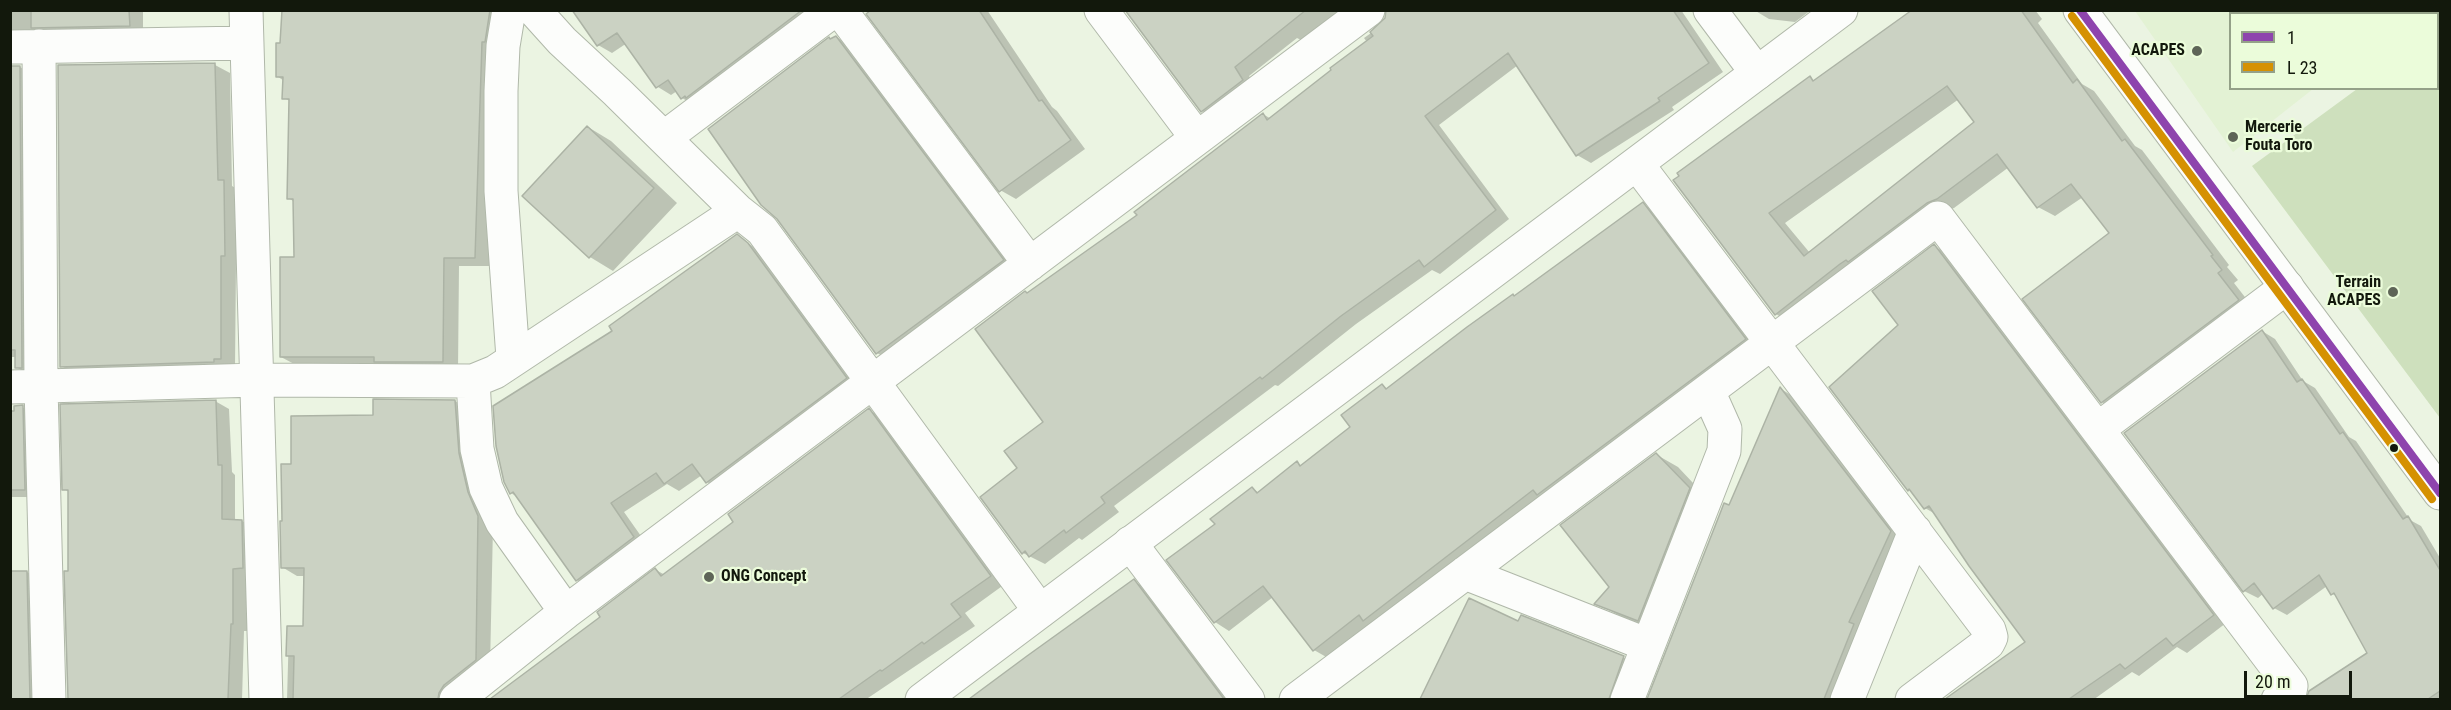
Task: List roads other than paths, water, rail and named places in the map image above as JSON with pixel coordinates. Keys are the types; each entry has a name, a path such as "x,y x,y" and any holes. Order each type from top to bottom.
{"street":[{"path":"246,10 266,699"},
{"path":"509,10 503,46 501,91 501,191 513,358"},
{"path":"534,10 562,41 738,211 762,230 1040,611"},
{"path":"664,138 834,10"},
{"path":"840,10 1030,264"},
{"path":"1101,10 1197,138"},
{"path":"456,699 566,612 1368,10"},
{"path":"1710,10 1757,73"},
{"path":"922,699 1841,10"},
{"path":"2080,10 2440,494"},
{"path":"49,699 26,387 25,47 247,43"},
{"path":"1637,164 1989,630 1991,637 1988,643 1912,699"},
{"path":"26,387 257,380 473,381 495,372 738,211"},
{"path":"1296,699 1938,218 2290,686 2290,691 2278,699"},
{"path":"2098,429 2287,287"},
{"path":"473,381 477,449 486,488 502,522 566,612"},
{"path":"1627,699 1724,451 1725,429 1708,391"},
{"path":"1847,699 1915,531"},
{"path":"1130,543 1248,699"},
{"path":"1465,573 1648,645"}],"place":[{"name":"ACAPES","path":"2197,51"},
{"name":"Mercerie Fouta Toro","path":"2233,137"},
{"name":"Terrain ACAPES","path":"2393,292"},
{"name":"ONG Concept","path":"709,577"}]}
